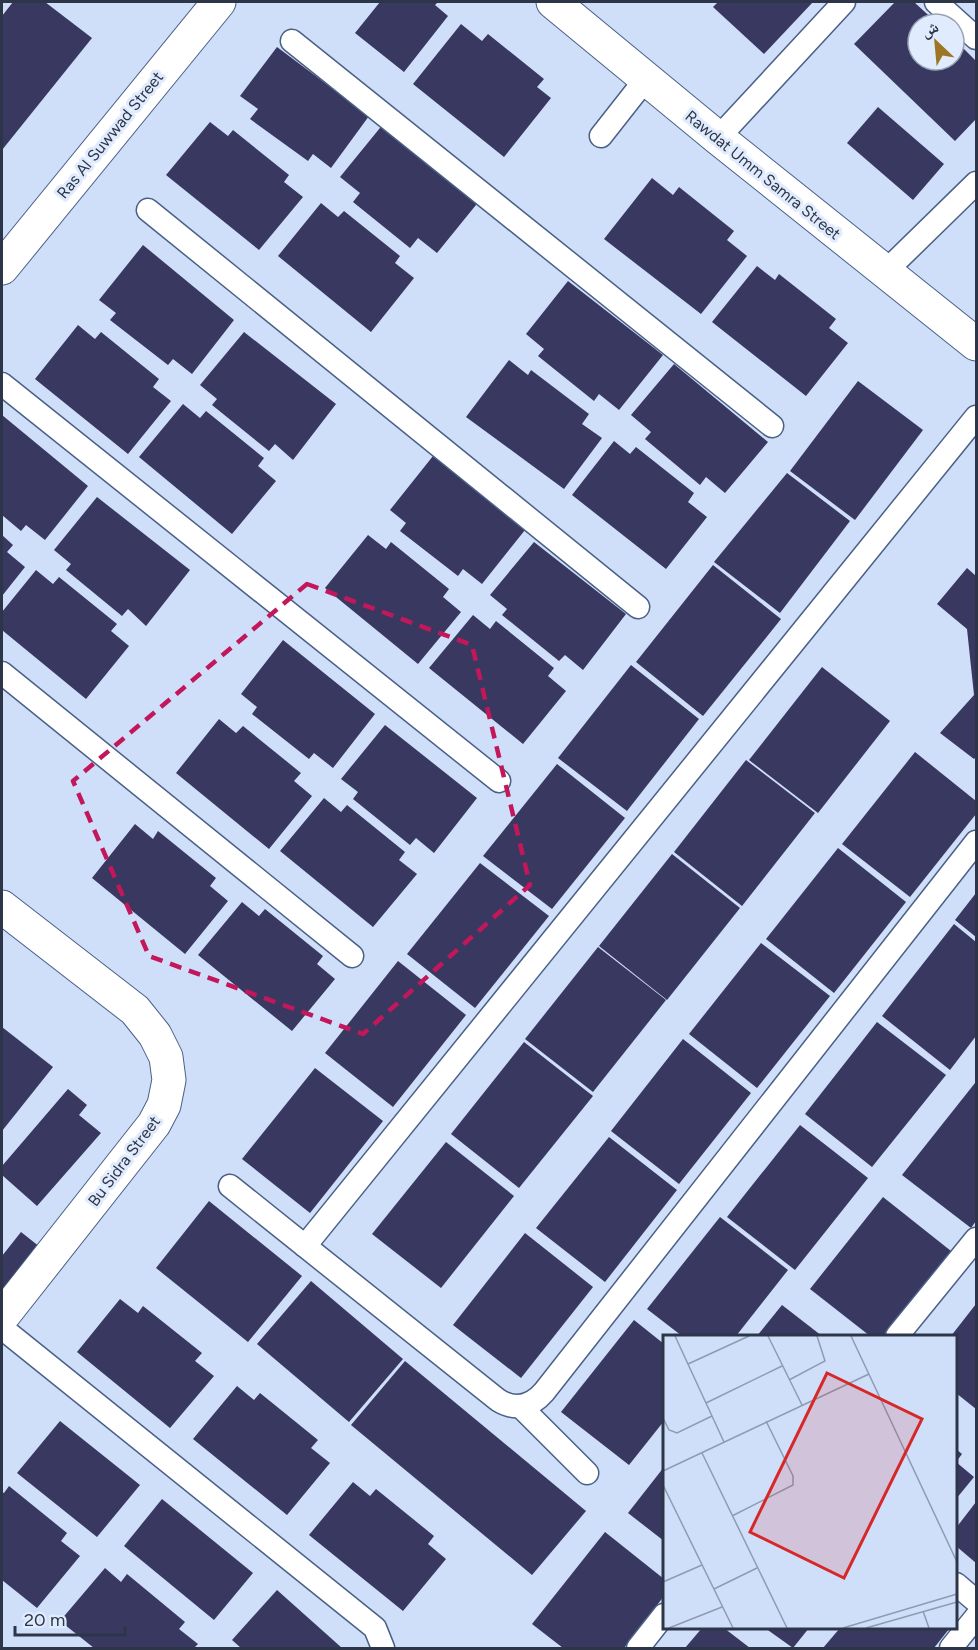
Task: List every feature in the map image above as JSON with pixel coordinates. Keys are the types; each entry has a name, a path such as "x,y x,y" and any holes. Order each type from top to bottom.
{"street":[{"name":"Ras Al Suwwad Street","path":"2,268 219,2"},
{"name":"Rawdat Umm Samra Street","path":"553,2 645,80 976,344"},
{"name":"Bu Sidra Street","path":"2,907 135,1010 155,1035 166,1057 169,1080 164,1106 154,1124 2,1317"}],"lane":[{"path":"718,138 844,2"},
{"path":"936,2 976,38"},
{"path":"292,41 772,426"},
{"path":"601,136 645,80"},
{"path":"885,272 976,183"},
{"path":"148,210 638,607"},
{"path":"2,384 499,781"},
{"path":"304,1246 976,417"},
{"path":"2,673 352,956"},
{"path":"230,1186 498,1400 512,1406 520,1407 530,1404 544,1392 976,842"},
{"path":"898,1335 976,1239"},
{"path":"2,1328 375,1628 383,1648"},
{"path":"520,1407 587,1473"},
{"path":"957,1585 976,1601"},
{"path":"638,1648 663,1616"},
{"path":"951,1648 976,1617"}],"highlighted area":[{"path":"307,584 472,645 530,885 363,1034 149,956 73,781"}],"building":[{"path":"13,2 45,2 92,38 2,150 2,16"},
{"path":"380,2 438,2 435,5 448,16 404,72 355,33"},
{"path":"718,2 813,2 764,54 713,7"},
{"path":"895,2 914,2 925,12 906,12 906,72 966,72 966,51 976,61 976,119 955,141 854,44"},
{"path":"461,24 482,41 488,34 544,79 537,87 551,98 504,157 413,84"},
{"path":"277,47 369,116 331,168 313,154 308,161 250,119 258,109 240,96"},
{"path":"878,107 944,164 913,200 847,143"},
{"path":"210,122 228,136 233,130 289,175 284,182 303,197 259,250 166,175"},
{"path":"384,123 480,200 437,253 418,238 410,248 353,202 360,193 340,177"},
{"path":"652,178 673,195 679,187 734,231 727,240 747,256 701,314 604,239"},
{"path":"321,203 338,217 344,211 400,256 395,263 414,278 371,332 278,256"},
{"path":"143,245 234,320 192,374 173,359 168,365 110,320 116,313 99,300"},
{"path":"757,266 775,280 779,274 836,319 829,328 848,343 806,396 712,322"},
{"path":"568,281 663,355 619,410 599,394 594,401 538,356 544,349 526,334"},
{"path":"78,325 95,339 101,332 159,379 153,387 171,401 128,454 35,379"},
{"path":"244,332 336,404 293,460 275,444 269,451 212,405 217,399 200,385"},
{"path":"509,360 528,375 531,370 589,414 582,424 602,438 564,489 466,417"},
{"path":"674,364 768,442 725,493 706,477 700,485 645,439 651,432 631,415"},
{"path":"858,381 923,430 855,520 790,471"},
{"path":"183,404 200,418 206,411 264,458 258,466 276,481 232,534 139,457"},
{"path":"2,415 88,486 45,540 26,525 21,531 2,515"},
{"path":"614,441 630,454 636,447 694,493 688,502 707,517 666,569 572,495"},
{"path":"433,456 525,530 482,584 463,569 458,576 400,531 406,523 390,510"},
{"path":"787,473 850,521 780,613 714,562"},
{"path":"97,497 190,570 146,626 128,609 122,616 66,570 71,564 54,550"},
{"path":"2,535 13,545 7,552 25,567 2,596"},
{"path":"368,535 386,549 391,542 449,589 443,597 461,612 418,664 325,588"},
{"path":"534,542 626,614 583,670 565,655 559,661 502,615 507,609 490,595"},
{"path":"713,565 781,619 703,716 636,662"},
{"path":"967,568 976,576 976,757 974,759 940,733 974,695 967,629 937,604"},
{"path":"36,570 53,584 59,577 117,624 111,631 129,646 86,699 2,630 2,612"},
{"path":"473,615 490,629 496,621 554,668 548,676 566,691 523,744 429,668"},
{"path":"283,640 375,714 333,768 314,753 309,759 252,714 257,707 241,694"},
{"path":"631,665 699,719 627,811 558,758"},
{"path":"822,667 890,721 818,813 749,760"},
{"path":"219,719 236,733 243,726 301,773 294,781 312,796 269,849 176,773"},
{"path":"385,725 477,798 434,853 416,838 410,845 353,799 358,792 341,779"},
{"path":"915,752 976,801 976,814 910,897 842,844"},
{"path":"746,760 815,813 742,906 674,852"},
{"path":"557,764 625,818 552,909 483,856"},
{"path":"324,798 341,812 347,805 405,852 399,860 417,874 373,927 280,851"},
{"path":"135,824 153,839 158,831 216,878 210,886 228,901 185,954 92,878"},
{"path":"838,848 906,902 834,993 766,939"},
{"path":"672,854 740,908 667,1000 599,946"},
{"path":"480,863 549,916 475,1008 407,954"},
{"path":"976,893 976,937 955,920"},
{"path":"242,902 259,916 265,909 323,956 317,964 335,979 292,1031 198,955"},
{"path":"954,924 976,942 976,1036 950,1070 882,1016"},
{"path":"761,943 830,996 757,1088 689,1034"},
{"path":"598,947 666,1000 593,1092 525,1039"},
{"path":"398,961 466,1015 393,1107 325,1053"},
{"path":"877,1022 946,1075 872,1167 805,1114"},
{"path":"2,1027 53,1067 2,1131"},
{"path":"683,1039 751,1093 679,1184 611,1131"},
{"path":"524,1042 593,1096 519,1188 451,1134"},
{"path":"315,1068 383,1121 310,1213 242,1159"},
{"path":"975,1083 976,1221 971,1228 902,1175"},
{"path":"68,1089 87,1105 79,1115 101,1133 37,1206 2,1175 2,1166"},
{"path":"800,1125 868,1178 795,1270 727,1217"},
{"path":"609,1137 677,1190 605,1282 536,1228"},
{"path":"446,1142 514,1196 441,1288 372,1234"},
{"path":"883,1197 951,1251 884,1335 869,1335 810,1289"},
{"path":"209,1201 302,1276 248,1342 156,1268"},
{"path":"720,1217 788,1270 737,1335 681,1335 647,1309"},
{"path":"21,1232 45,1251 2,1305 2,1256"},
{"path":"525,1233 593,1287 521,1378 453,1325"},
{"path":"311,1281 403,1359 349,1422 257,1344"},
{"path":"120,1299 138,1313 143,1306 202,1353 195,1361 214,1376 170,1428 77,1352"},
{"path":"976,1304 976,1409 957,1394 957,1335 952,1335"},
{"path":"782,1305 821,1335 758,1335"},
{"path":"634,1320 663,1343 663,1422 629,1465 561,1412"},
{"path":"405,1361 586,1511 532,1575 351,1425"},
{"path":"237,1386 254,1400 260,1393 318,1440 311,1448 330,1463 287,1515 193,1439"},
{"path":"60,1421 140,1485 97,1537 17,1473"},
{"path":"957,1450 962,1454 957,1461"},
{"path":"957,1463 974,1477 957,1498"},
{"path":"663,1468 663,1540 628,1513"},
{"path":"353,1482 370,1496 376,1489 434,1536 428,1544 446,1559 403,1611 309,1535"},
{"path":"9,1486 67,1533 61,1541 80,1556 37,1608 2,1580 2,1492 4,1493"},
{"path":"162,1499 253,1573 214,1620 124,1546"},
{"path":"976,1502 976,1563 957,1547 957,1527"},
{"path":"605,1532 663,1578 663,1597 624,1648 563,1648 532,1624"},
{"path":"105,1568 121,1582 127,1574 185,1622 179,1629 198,1644 194,1648 94,1648 60,1621"},
{"path":"277,1590 342,1648 241,1648 232,1640"},
{"path":"701,1629 725,1629 750,1648 685,1648"},
{"path":"766,1629 808,1629 793,1648"},
{"path":"839,1629 949,1629 934,1648 823,1648"}]}
